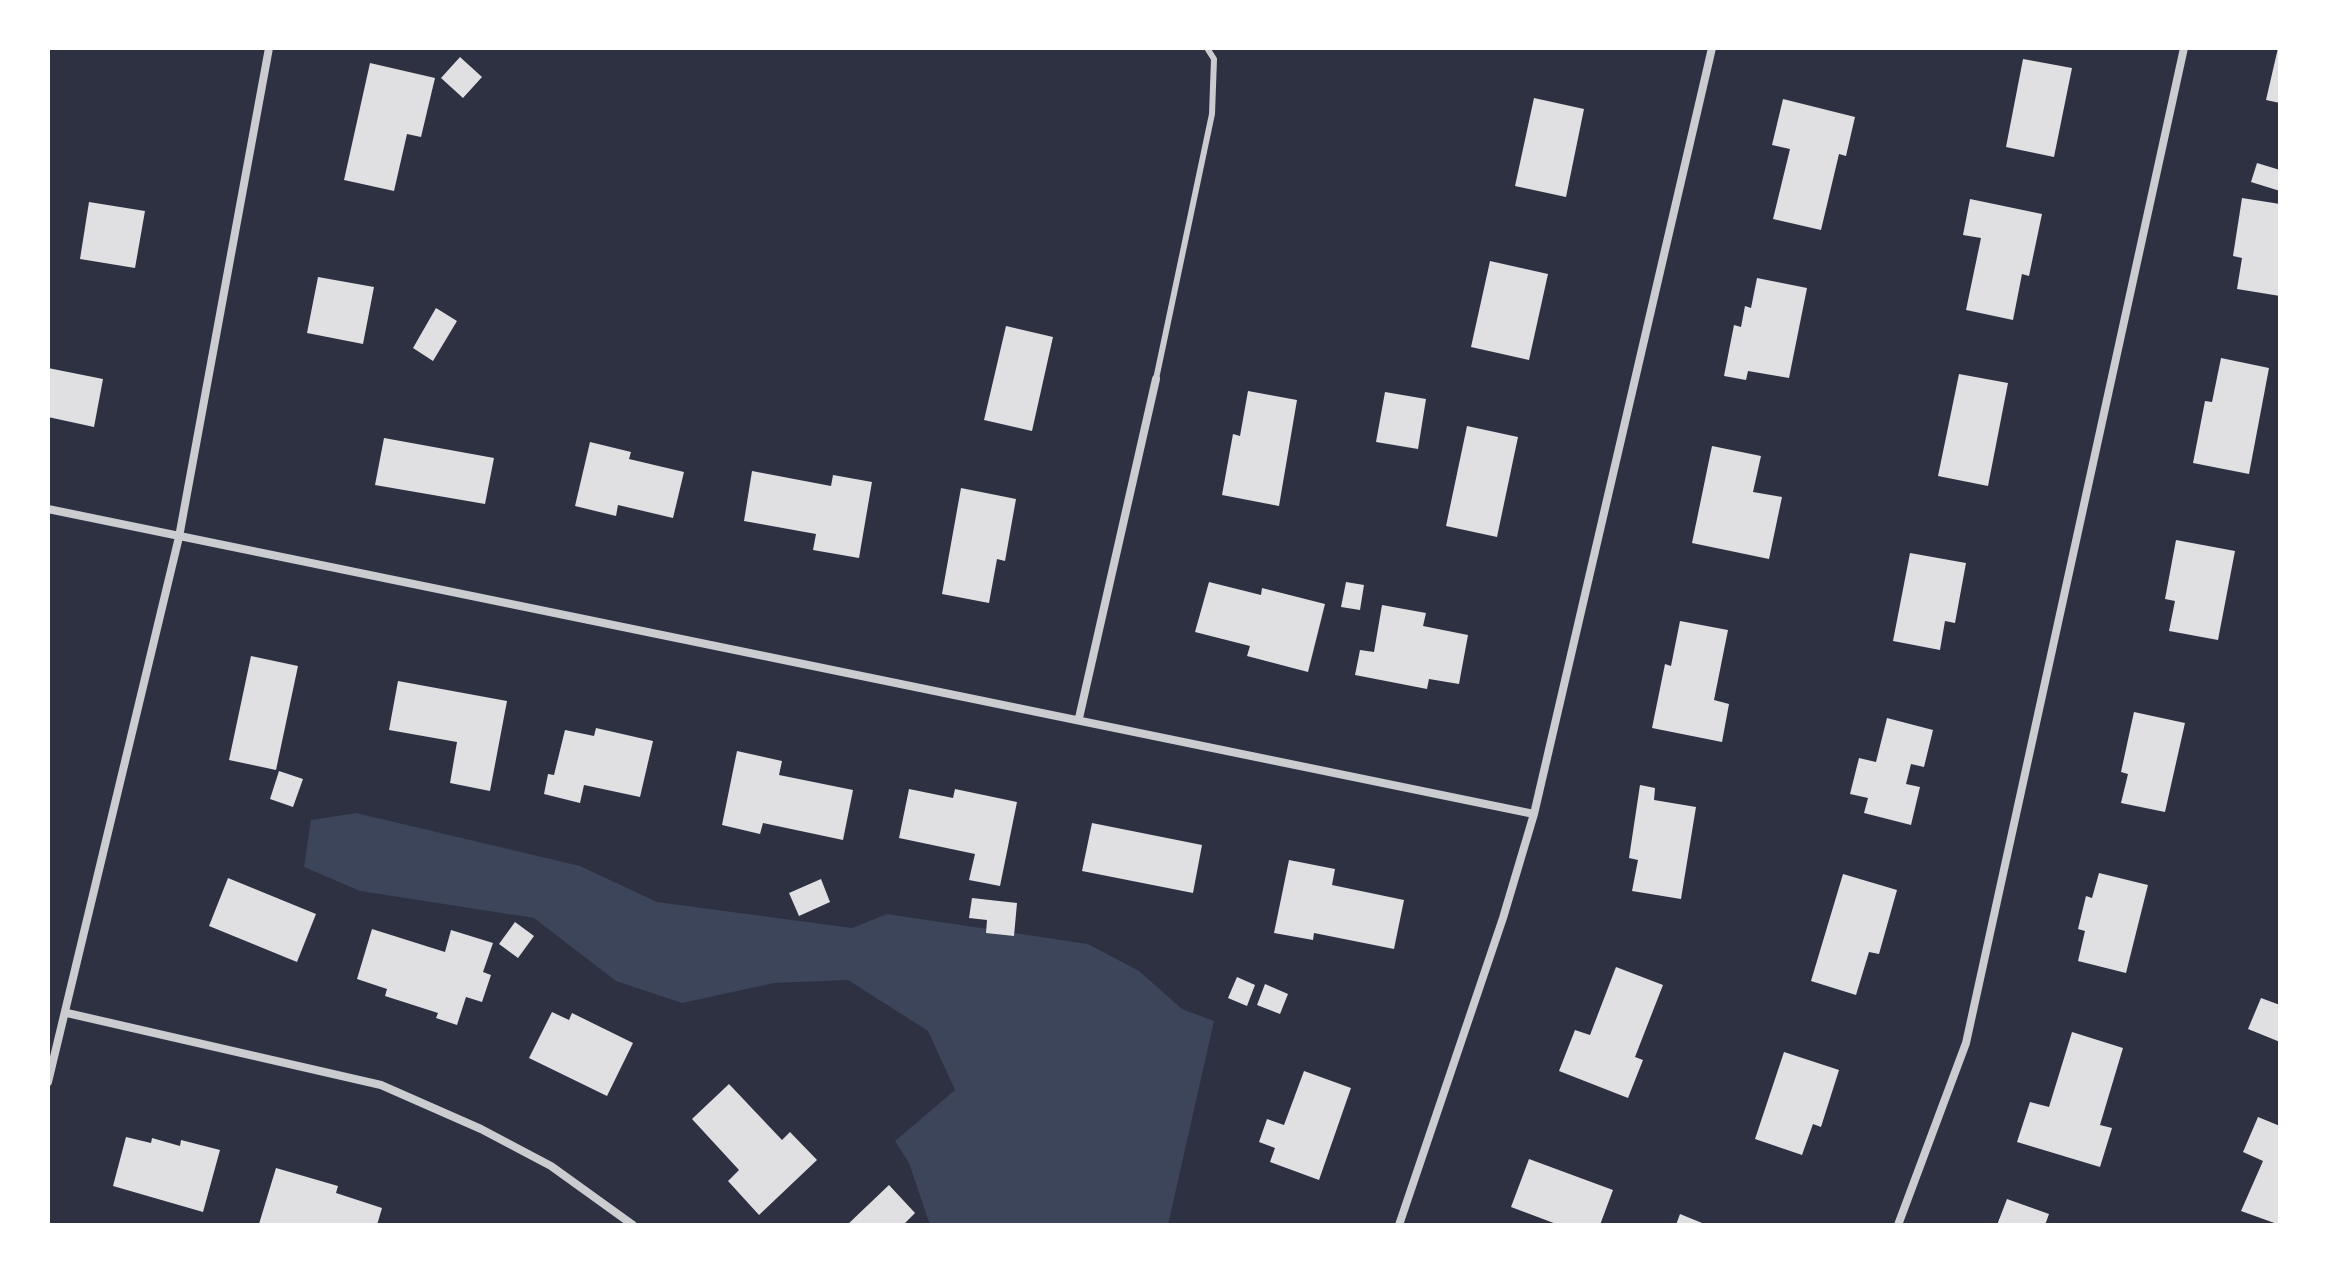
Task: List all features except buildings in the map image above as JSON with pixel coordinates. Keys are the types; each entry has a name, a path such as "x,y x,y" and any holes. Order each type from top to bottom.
{"street":[{"path":"48,1082 179,537 269,48"},
{"path":"1399,1225 1503,918 1534,814 1712,48"},
{"path":"1898,1225 1966,1043 2184,48"},
{"path":"1079,718 1156,379"},
{"path":"48,509 1079,718 1534,814"},
{"path":"67,1013 381,1085 551,1166 633,1225"}],"lane":[{"path":"1156,379 1212,114 1214,59 1207,48"}],"shaded area":[{"path":"356,813 580,866 657,902 852,928 887,914 1088,944 1139,971 1182,1009 1214,1021 1168,1225 930,1225 909,1163 895,1141 955,1090 928,1031 848,980 774,983 682,1003 616,981 534,918 360,891 304,867 311,820"}]}
